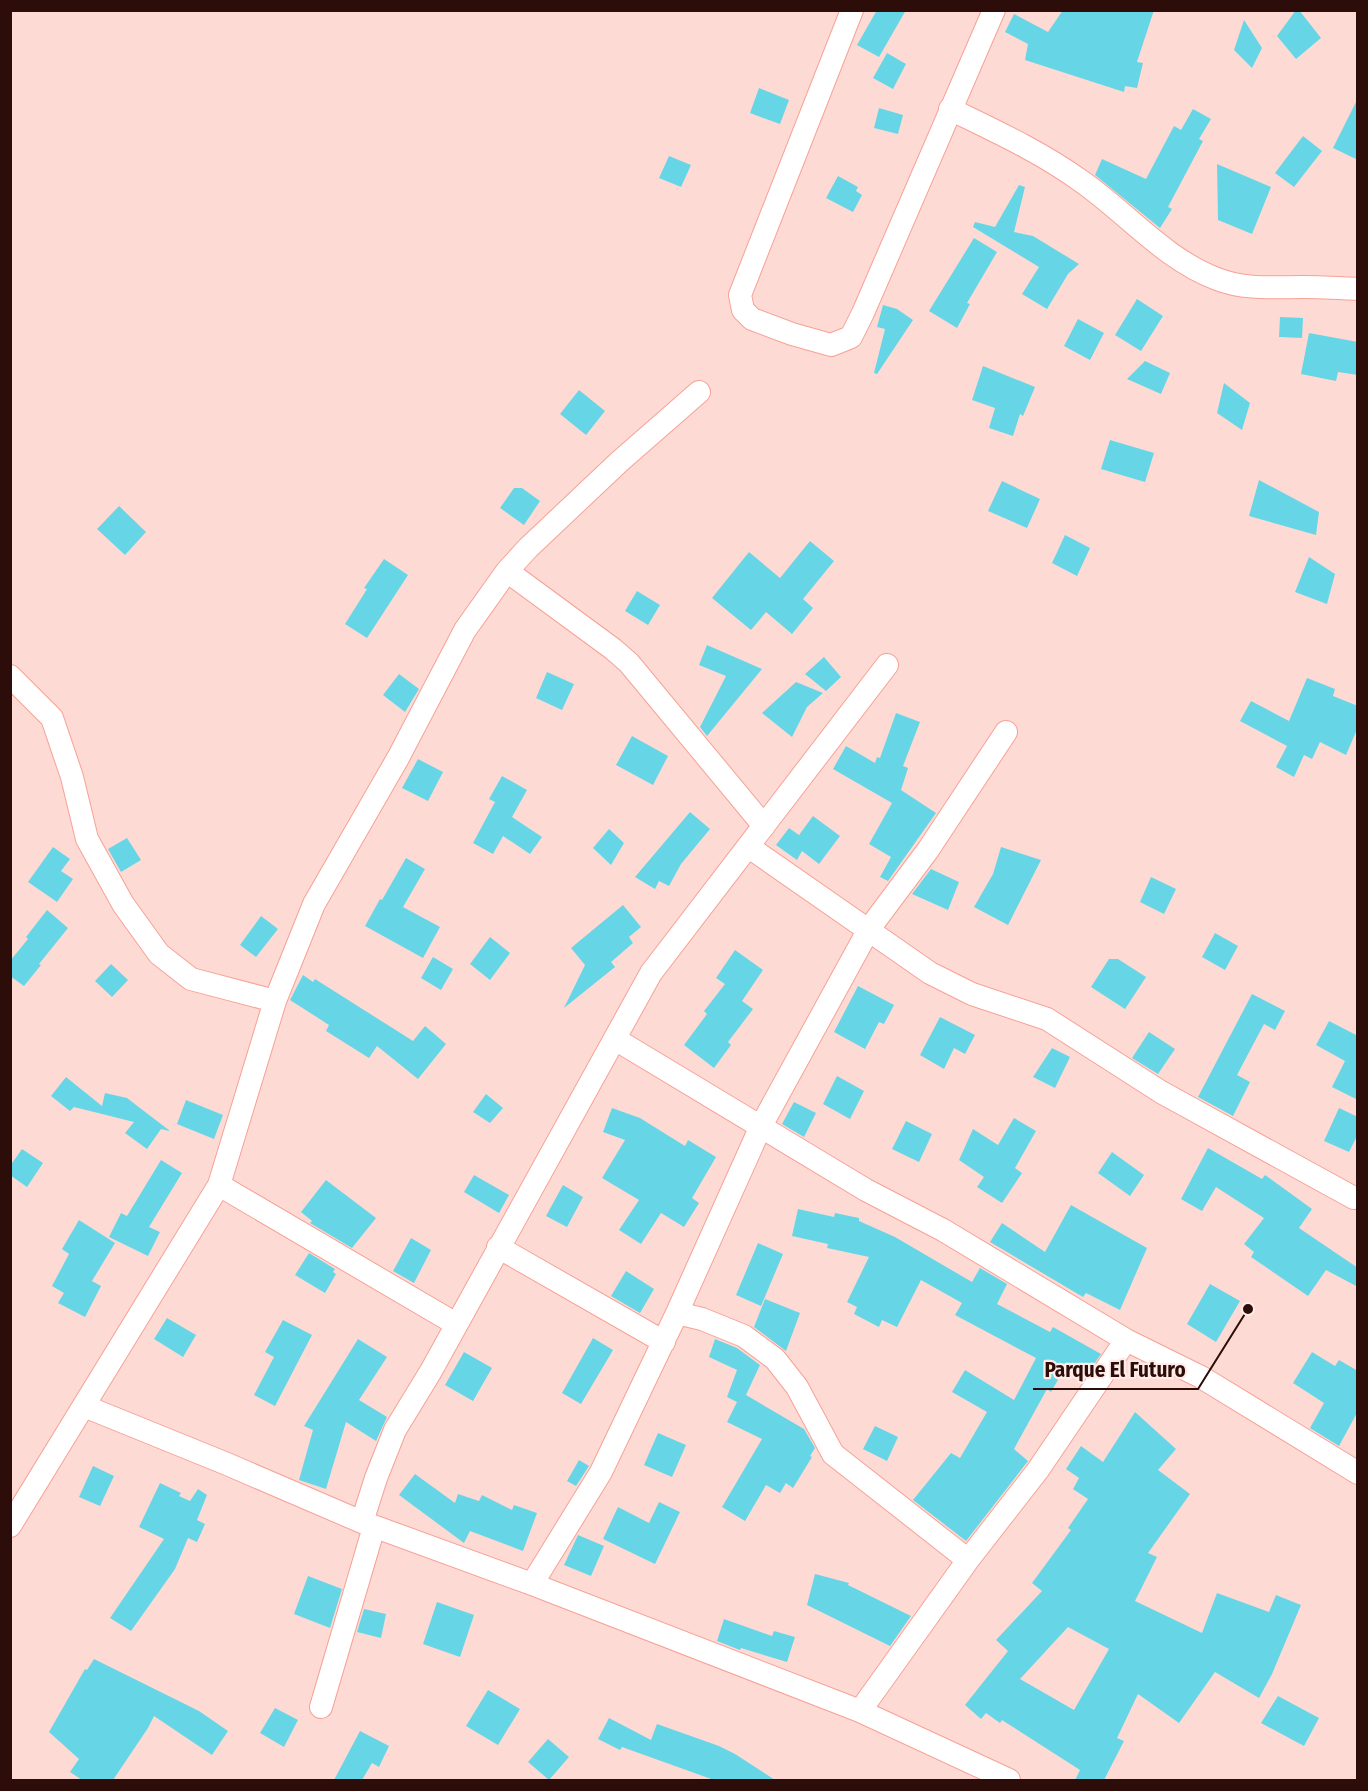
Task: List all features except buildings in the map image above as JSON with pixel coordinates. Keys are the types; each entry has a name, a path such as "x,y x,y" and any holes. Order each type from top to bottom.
{"street":[{"path":"852,10 740,295 743,310 752,319 831,345 851,337 994,10"},
{"path":"950,109 1027,146 1082,181 1180,260 1218,279 1258,288 1358,289"},
{"path":"10,1526 219,1185 275,1001 314,904 398,758 465,630 507,571 619,462 699,392"},
{"path":"507,571 629,663 764,826"},
{"path":"321,1707 368,1524 376,1478 395,1430 651,973 887,665"},
{"path":"10,676 52,718 72,777 87,839 123,904 159,954 191,979 275,1001"},
{"path":"531,1584 601,1472 664,1342 761,1126 868,929 928,850 1006,732"},
{"path":"749,846 930,973 972,994 1047,1019 1161,1092 1354,1198"},
{"path":"615,1039 866,1190 943,1230 1126,1340 1201,1377 1358,1473"},
{"path":"219,1185 456,1324"},
{"path":"498,1247 664,1342"},
{"path":"677,1313 702,1319 744,1336 775,1359 797,1388 832,1454 968,1560"},
{"path":"860,1712 968,1560 1038,1470 1126,1340"},
{"path":"84,1406 368,1524 531,1584 860,1712 1009,1780"}],"place":[{"name":"Parque El Futuro","path":"1248,1309"}]}
